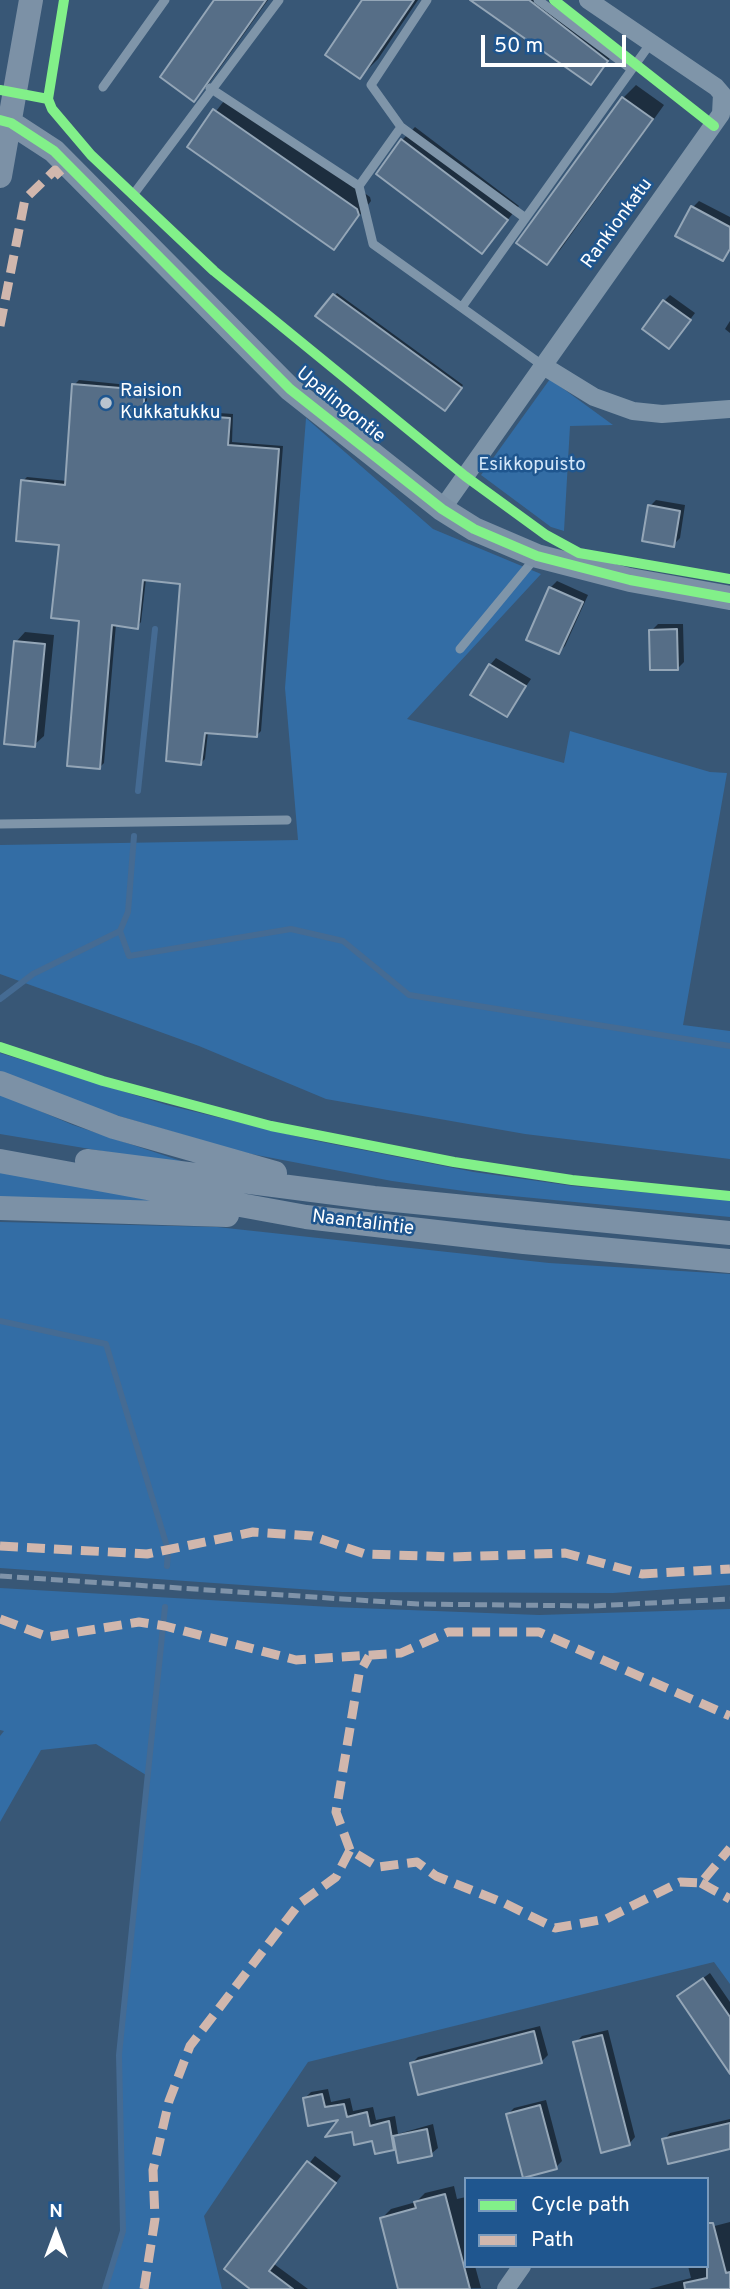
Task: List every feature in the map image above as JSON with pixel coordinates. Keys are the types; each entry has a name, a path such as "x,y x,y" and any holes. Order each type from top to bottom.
{"main road":[{"path":"0,176 5,121 31,0"},
{"name":"Upalingontie","path":"5,121 62,158 290,389 442,509 474,529 537,556 630,580 730,598"},
{"path":"0,1083 114,1127 201,1154 374,1198"},
{"name":"Naantalintie","path":"0,1147 193,1176 374,1198 730,1233"},
{"name":"Naantalintie","path":"0,1161 306,1217 524,1242 730,1261"},
{"path":"0,1208 306,1217"}],"street":[{"name":"Rankionkatu","path":"442,509 721,114 722,94 716,87 588,0"},
{"path":"542,365 594,397 633,411 662,414 730,409"},
{"path":"506,2289 521,2268"}],"lane":[{"path":"103,87 165,0"},
{"path":"133,195 210,88 279,0"},
{"path":"427,0 370,85 401,127 524,217"},
{"path":"538,0 631,69"},
{"path":"462,307 650,44"},
{"path":"210,88 359,186 373,244 542,365"},
{"path":"359,186 401,127"},
{"path":"460,649 537,556"},
{"path":"0,824 287,820"}],"green space":[{"name":"Esikkopuisto","path":"550,379 613,425 570,426 564,531 551,527 481,475"},
{"path":"306,418 433,529 541,574 407,719 564,763 570,731 710,772 727,773 683,1025 730,1031 730,1159 525,1134 326,1099 199,1046 0,974 0,845 298,840 285,688"},
{"path":"0,1053 167,1105 312,1140 474,1172 573,1186 730,1200 730,1217 471,1192 392,1181 241,1152 112,1114 0,1072"},
{"path":"0,1094 73,1125 181,1161 180,1164 0,1134"},
{"path":"0,1170 154,1201 0,1198"},
{"path":"0,1222 217,1227 549,1263 730,1274 730,1585 613,1593 342,1592 0,1568"},
{"path":"0,1588 331,1607 539,1615 730,1609 730,1984 714,1962 308,2062 204,2216 222,2289 105,2289 123,2231 119,2055 146,1775 96,1744 41,1750 0,1822 0,1736 4,1731 0,1730"}],"building":[{"path":"214,0 266,0 194,102 160,77"},
{"path":"362,0 414,0 360,79 325,55"},
{"path":"470,0 529,0 608,61 591,85"},
{"path":"622,97 653,119 547,265 516,243"},
{"path":"213,109 357,209 359,215 334,250 187,147"},
{"path":"401,139 508,220 482,254 376,174"},
{"path":"691,206 730,227 730,249 723,261 675,236"},
{"path":"333,294 462,388 445,411 315,316"},
{"path":"663,300 691,320 669,349 642,329"},
{"path":"72,384 145,390 143,412 230,418 228,445 279,449 257,737 205,733 201,765 166,761 180,584 143,580 138,629 112,625 100,769 67,766 79,621 51,618 59,545 16,541 21,480 65,485"},
{"path":"648,505 680,511 674,547 642,541"},
{"path":"549,587 583,602 559,654 526,640"},
{"path":"677,629 678,670 650,670 649,630"},
{"path":"14,641 45,644 35,747 4,744"},
{"path":"489,664 526,686 507,717 470,695"},
{"path":"703,1978 730,2017 730,2074 677,1996"},
{"path":"534,2031 542,2063 418,2095 410,2063"},
{"path":"602,2035 630,2145 601,2153 573,2042"},
{"path":"322,2094 325,2107 344,2104 347,2117 367,2112 370,2126 389,2121 394,2150 375,2154 372,2141 354,2145 352,2132 325,2137 338,2120 308,2126 303,2098"},
{"path":"540,2105 557,2169 523,2177 506,2114"},
{"path":"730,2123 730,2149 668,2164 662,2139"},
{"path":"427,2129 432,2156 398,2163 393,2136"},
{"path":"307,2161 336,2183 269,2271 293,2289 250,2289 224,2269"},
{"path":"445,2194 470,2289 398,2289 380,2218 416,2208 414,2202"},
{"path":"709,2223 713,2223 726,2273 730,2272 730,2289 685,2289 684,2283 707,2278"}],"waterway":[{"path":"138,791 155,629"},
{"path":"120,931 128,912 134,836"},
{"path":"0,999 33,974 120,931 129,956 291,929 343,941 409,995 730,1046"},
{"path":"0,1321 106,1344 168,1550 167,1566"},
{"path":"105,2289 123,2231 119,2055 165,1607"}],"railway":[{"path":"0,1576 418,1604 593,1606 730,1599"}],"marked path":[{"path":"0,326 25,199 55,170 65,181"},
{"path":"0,1546 147,1554 253,1532 312,1536 365,1554 453,1557 565,1553 642,1574 730,1569"},
{"path":"0,1619 48,1637 139,1622 165,1626 296,1660 401,1653 448,1632 539,1632 730,1716"},
{"path":"350,1850 336,1812 359,1674 369,1656"},
{"path":"144,2289 155,2219 153,2170 169,2101 190,2046 299,1904 336,1877 350,1850 378,1867 417,1862 436,1876 504,1903 555,1928 606,1919 680,1882 701,1883 730,1848"},
{"path":"701,1883 730,1899"}],"cycle path":[{"path":"48,99 64,0"},
{"path":"554,0 714,126"},
{"path":"0,90 48,99 52,109 91,155 214,271 465,476 546,535 579,553 730,579"},
{"path":"0,120 11,123 54,151 290,389 442,509 474,529 537,556 630,580 730,598"},
{"path":"0,1047 103,1081 271,1126 454,1162 572,1180 730,1196"}],"place":[{"name":"Raision Kukkatukku","path":"106,403"}]}
